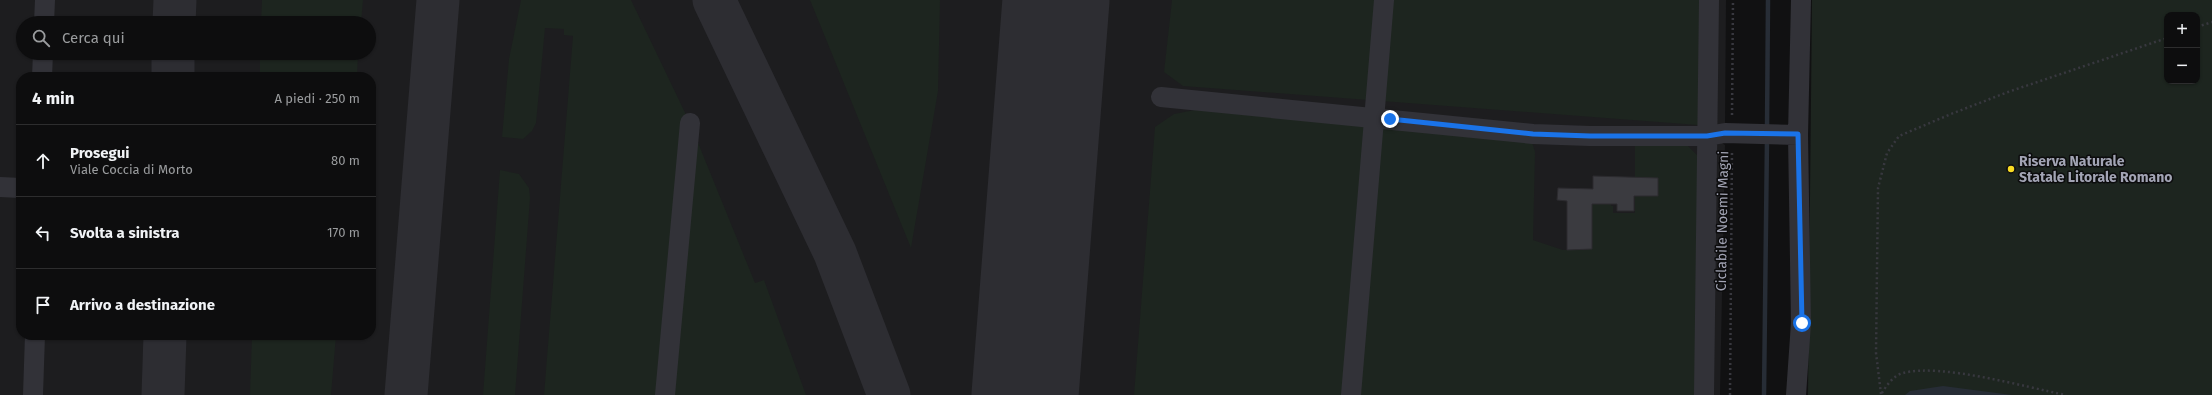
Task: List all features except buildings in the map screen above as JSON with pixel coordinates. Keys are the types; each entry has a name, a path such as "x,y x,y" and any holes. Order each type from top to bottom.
{"street":[{"path":"44,16 45,0"},
{"path":"1351,395 1384,0"},
{"path":"1704,395 1724,134 1709,0"},
{"path":"1796,395 1802,323 1798,134 1801,0"},
{"path":"42,72 43,60"},
{"path":"1161,97 1533,134 1590,136 1798,134"},
{"path":"665,395 690,123"},
{"path":"0,187 16,188"},
{"path":"33,395 35,340"}],"path":[{"name":"Ciclabile Noemi Magni","path":"1730,395 1724,134 1734,0"},
{"path":"2200,26 2212,22"},
{"path":"1881,395 1876,353 1878,188 1886,153 1899,136 2008,92 2164,39"},
{"path":"1881,395 1887,385 1902,373 1921,370 1956,373 2066,395"}],"shaded area":[{"path":"0,0 1726,0 1725,129 1722,143 1725,145 1720,395 0,395"},
{"path":"262,0 363,0 362,16 261,16"},
{"path":"521,0 631,0 690,123 755,283 764,280 806,395 544,395 573,36 564,35 564,29 545,28 536,123 532,131 523,139 502,137 509,59"},
{"path":"810,0 940,0 938,91 911,248"},
{"path":"1172,0 1700,0 1698,125 1183,86 1164,72"},
{"name":"Riserva Naturale Statale Litorale Romano","path":"1812,0 2212,0 2212,395 1808,395"},
{"path":"260,60 358,60 357,72 260,72"},
{"path":"1195,110 1532,142 1535,152 1533,240 1563,250 1587,250 1587,204 1611,204 1611,206 1613,206 1613,213 1635,213 1635,144 1687,145 1701,159 1700,395 1134,395 1155,127 1174,114"},
{"path":"500,170 519,174 529,188 530,198 515,395 483,395"},
{"path":"252,340 336,340 331,395 250,395"},
{"path":"1943,386 2012,395 1905,395 1910,391"}],"waterway":[{"path":"1767,129 1768,0"},
{"path":"1764,395 1767,139"}],"taxiway":[{"path":"174,16 175,0"},
{"path":"406,395 438,0"},
{"path":"714,0 835,253 889,395"},
{"path":"173,60 173,72"},
{"path":"998,395 1044,157"},
{"path":"163,395 165,340"}],"runway":[{"path":"1025,395 1056,0"}],"place":[{"name":"Riserva Naturale Statale Litorale Romano","path":"2011,169"}],"route":[{"path":"1390,119 1533,134 1590,136 1707,136 1725,133 1798,134 1802,323"}]}
